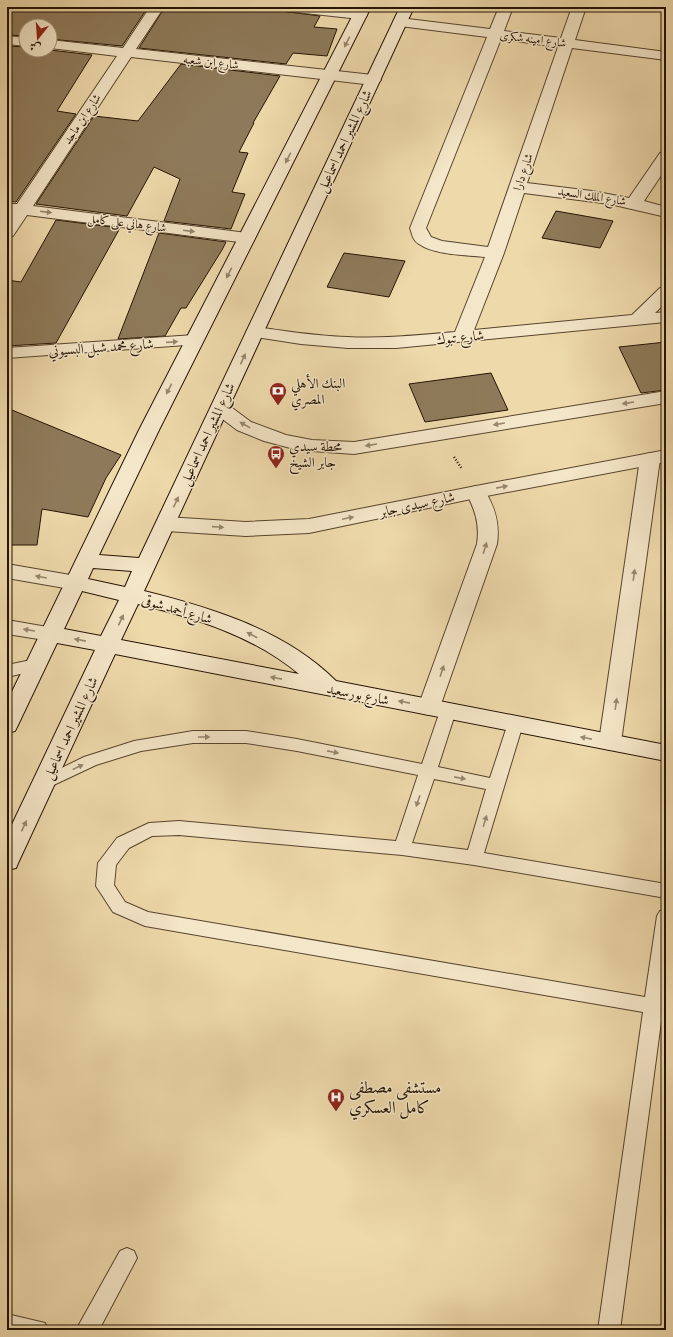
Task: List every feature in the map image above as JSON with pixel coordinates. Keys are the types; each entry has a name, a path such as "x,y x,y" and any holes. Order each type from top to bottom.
{"street":[{"name":"شارع ابن ماجد","path":"7,232 15,208 127,53 157,7"},
{"path":"7,725 148,430 362,11 286,7"},
{"path":"496,253 432,244 420,237 418,228 506,7"},
{"name":"شارع دارا","path":"462,336 496,253 580,7"},
{"name":"شارع امينه شكرى","path":"403,14 495,34 666,56"},
{"name":"شارع المشير احمد اسماعيل","path":"7,861 166,524 403,14"},
{"path":"7,40 18,41"},
{"name":"شارع ابن شعبه","path":"58,45 372,80"},
{"path":"634,202 666,156"},
{"name":"شارع الملك السعيد","path":"518,187 576,192 634,202 666,212"},
{"name":"شارع هاني على كامل","path":"15,208 247,238"},
{"path":"638,319 666,292"},
{"name":"شارع تبوك","path":"255,332 301,339 348,343 396,343 666,317"},
{"name":"شارع محمد شبل البسيوني","path":"7,353 194,340"},
{"path":"220,408 244,426 276,439 314,447 354,448 666,397"},
{"path":"610,742 658,457"},
{"name":"شارع سيدى جابر","path":"166,524 246,529 309,526 658,457"},
{"path":"439,709 490,526 485,509 476,492"},
{"path":"86,561 146,565"},
{"name":"شارع أحمد شوقى","path":"7,571 76,583 197,613 248,633 293,658 330,688"},
{"path":"7,627 51,634"},
{"name":"شارع بورسعيد","path":"51,634 666,753"}],"lane":[{"path":"7,671 36,665"},
{"path":"402,848 428,772 439,709"},
{"path":"474,858 515,724"},
{"path":"43,784 90,761 133,747 193,737 246,737 298,745 496,785"},
{"path":"654,1006 145,919 120,907 105,886 107,863 123,843 149,830 179,828 402,848 474,858 666,891"},
{"path":"609,1330 666,916"},
{"path":"87,1330 127,1258"},
{"path":"7,1324 37,1330"}],"path":[{"path":"440,434 476,492"}],"building":[{"path":"7,7 148,7 122,46 58,40 58,18 18,18 18,36 7,35"},
{"path":"165,7 278,7 281,11 320,16 314,27 337,29 327,56 293,53 286,64 139,48"},
{"path":"7,46 18,47 18,58 58,58 58,51 92,55 57,111 76,114 16,202 7,201"},
{"path":"181,64 280,76 253,123 239,152 248,153 232,192 245,194 231,229 164,221 180,179 154,167 127,216 36,204 94,116 138,121"},
{"path":"556,211 613,221 600,248 542,238"},
{"path":"56,220 120,228 56,343 7,346 7,280 21,282"},
{"path":"159,233 226,242 186,308 181,308 165,336 118,339"},
{"path":"344,253 405,261 389,297 327,287"},
{"path":"666,342 666,390 641,393 619,347"},
{"path":"491,373 508,410 425,422 409,384"},
{"path":"7,408 121,455 106,478 88,517 42,509 37,545 7,545"}],"place":[{"name":"البنك الأهلي المصري","path":"278,406"},
{"name":"محطة سيدي جابر الشيخ","path":"276,469"},
{"name":"مستشفى مصطفى كامل العسكري","path":"336,1112"}]}
